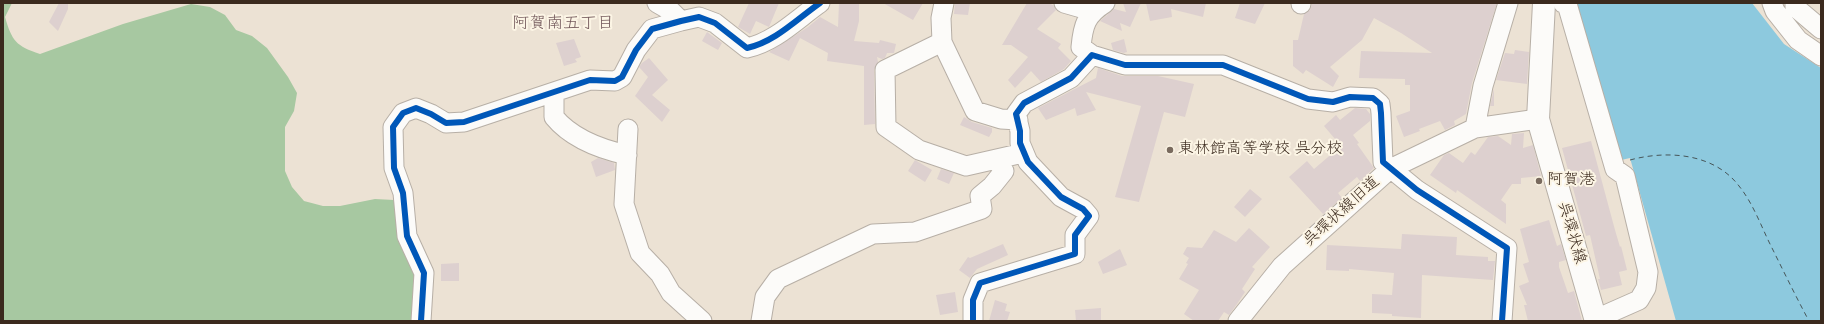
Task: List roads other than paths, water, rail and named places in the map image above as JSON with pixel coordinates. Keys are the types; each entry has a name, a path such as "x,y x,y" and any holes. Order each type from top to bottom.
{"main road":[{"name":"呉環状線","path":"1544,3 1538,119 1596,320"}],"street":[{"path":"657,3 671,11 681,21"},
{"path":"421,321 424,273 407,236 403,193 394,168 393,127 403,112 416,108 431,114 446,123 464,122 554,94 590,80 615,81 622,77 636,50 652,29 699,17 715,23 748,48 760,45 772,39 820,3"},
{"path":"944,3 940,18 942,42 975,111 1001,119 1018,120"},
{"path":"1064,3 1098,7 1082,32 1082,47 1092,55 1125,65 1223,65 1308,99 1333,102 1350,97 1373,98 1380,104 1383,162 1390,170 1416,190 1507,248 1502,321"},
{"path":"1475,128 1483,86 1508,3"},
{"path":"1563,3 1567,4 1615,170 1625,176 1648,272 1646,288 1639,300 1596,320"},
{"path":"1772,3 1776,11 1798,40 1821,56"},
{"path":"1795,3 1795,7 1821,29"},
{"path":"942,42 885,70 886,127 919,150 966,166 1023,153"},
{"path":"973,321 973,300 980,283 1074,254 1075,235 1089,216 1083,210 1061,197 1028,162 1023,153 1016,114 1024,103 1071,78 1092,55"},
{"path":"554,94 554,117 564,129 609,151 627,155"},
{"name":"呉環状線旧道","path":"1238,321 1282,266 1390,170 1475,128 1538,119"},
{"path":"628,129 624,204 640,253 660,274 671,293 702,321"},
{"path":"761,321 765,297 778,280 873,234 915,232 982,210 980,196 992,186 1004,171 996,160"}],"water":[{"path":"1572,3 1752,3 1784,44 1821,68 1821,321 1676,321 1630,158 1617,161"}],"place":[{"name":"東林館高等学校 呉分校","path":"1170,150"},
{"name":"阿賀港","path":"1539,181"}],"district":[{"name":"阿賀南五丁目","path":"563,24"}]}
